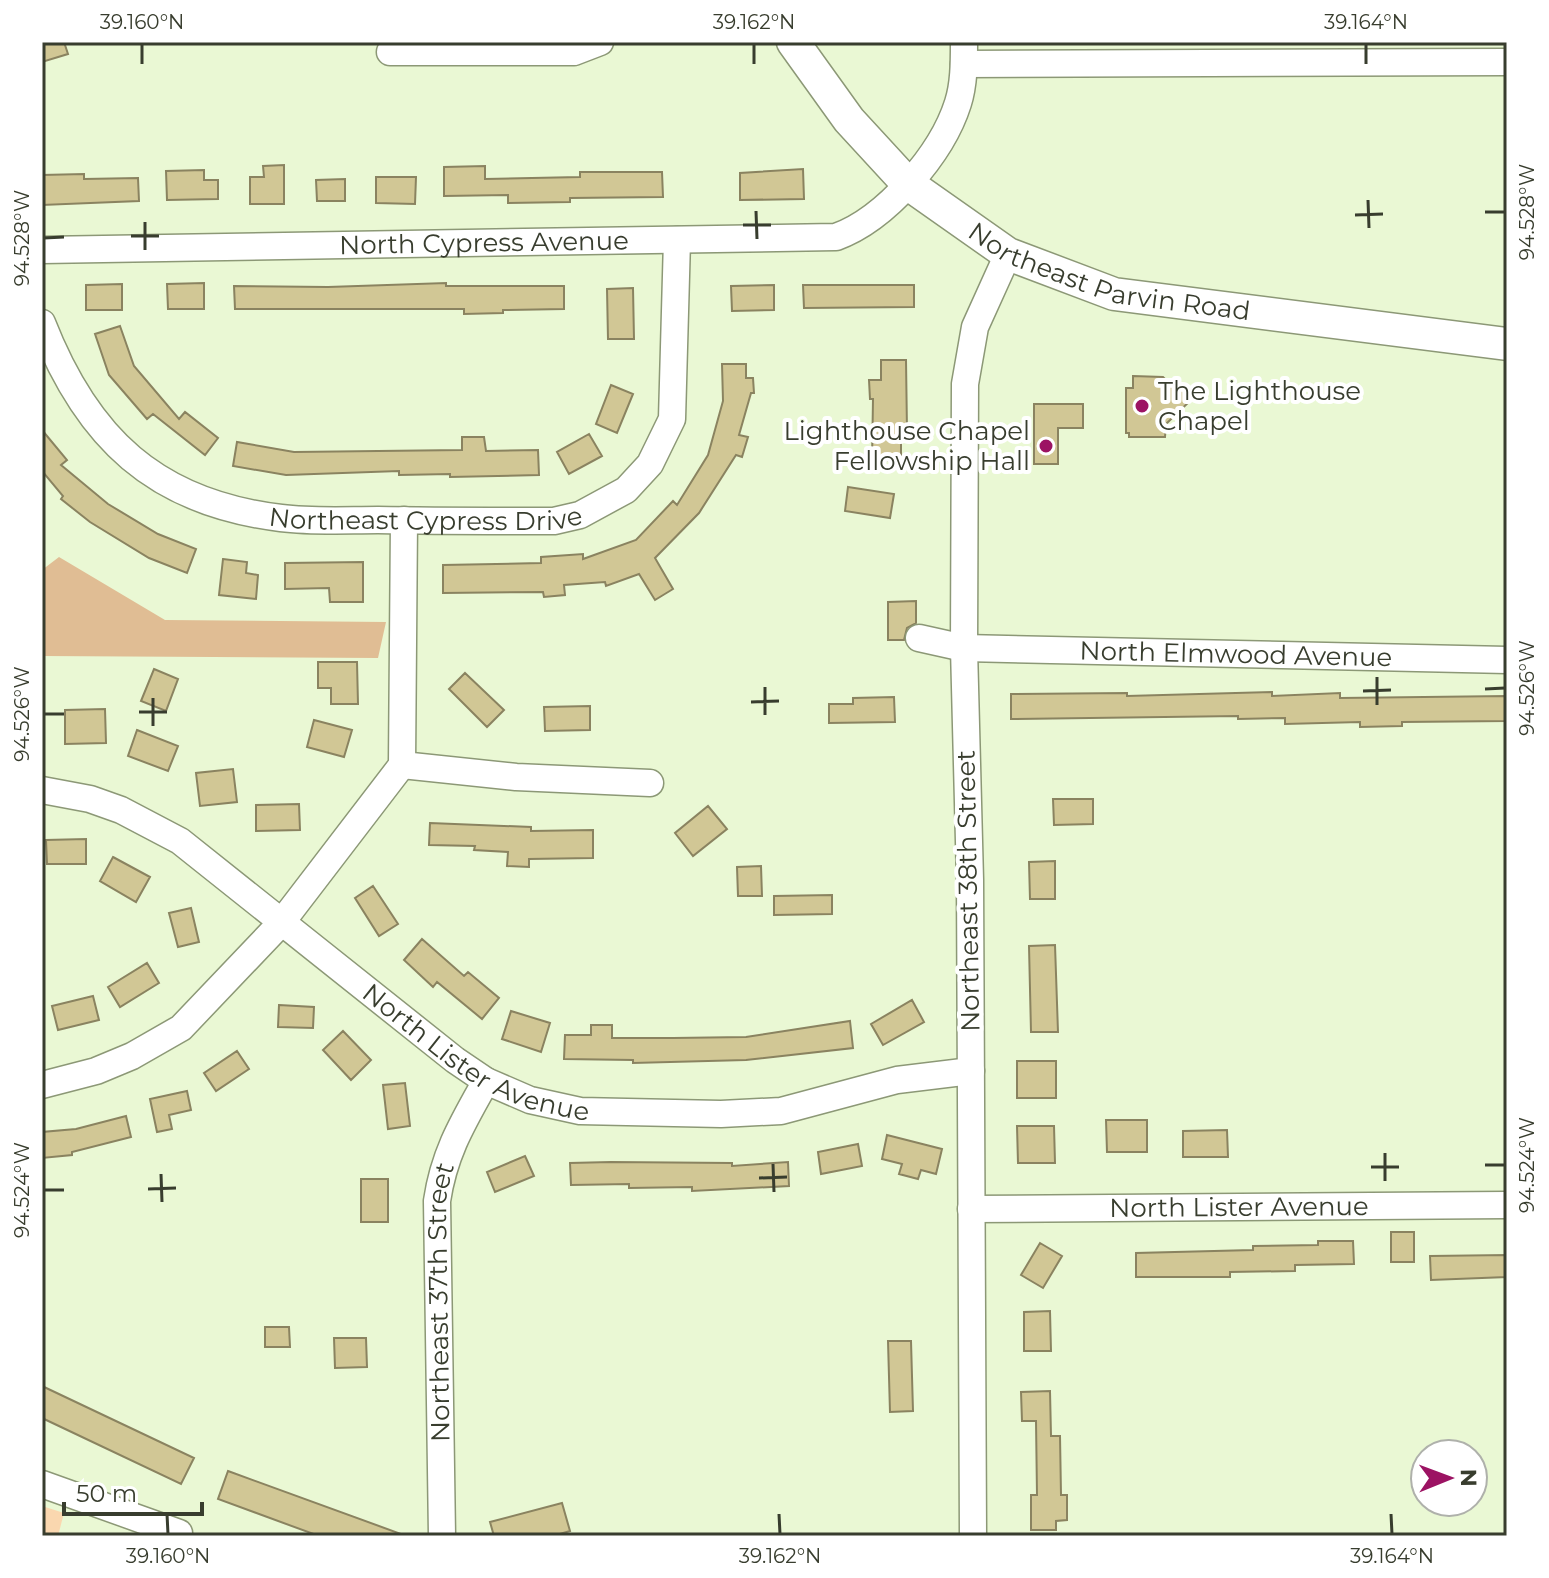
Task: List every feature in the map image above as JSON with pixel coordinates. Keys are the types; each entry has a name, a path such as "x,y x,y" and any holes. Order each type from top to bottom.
{"main road":[{"name":"Northeast Parvin Road","path":"793,42 849,120 907,183 1008,254 1114,294 1507,344"}],"street":[{"path":"390,52 513,46 574,52 600,42"},
{"path":"907,183 948,128 958,102 964,53 1369,52 1507,62"},
{"name":"North Cypress Avenue","path":"42,250 836,237 854,231 872,219 907,183"},
{"name":"Northeast Cypress Drive","path":"42,323 59,363 89,414 107,436 142,468 179,492 226,508 280,518 554,521 580,515 626,490 650,464 672,419 677,240"},
{"name":"Northeast 38th Street","path":"973,1536 970,880 964,648 967,366 975,327 1008,254"},
{"path":"42,1085 96,1071 132,1056 181,1028 281,923 402,765 404,520"},
{"name":"North Elmwood Avenue","path":"919,638 964,648 1507,660"},
{"path":"402,765 516,777 650,783"},
{"name":"North Lister Avenue","path":"42,790 90,799 152,824 207,861 422,1036 486,1081 530,1100 580,1111 721,1114 781,1111 897,1080 971,1071"},
{"name":"Northeast 37th Street","path":"442,1536 437,1201 441,1171 453,1140 486,1081"},
{"name":"North Lister Avenue","path":"971,1209 1507,1205"},
{"path":"42,1484 179,1535"}],"shaded area":[{"path":"59,557 165,620 386,622 378,658 42,656 42,570"},
{"path":"42,1506 64,1513 58,1536 42,1536"}],"building":[{"path":"42,42 64,42 68,54 42,62"},
{"path":"284,165 284,204 250,204 250,177 264,177 263,166"},
{"path":"485,166 485,179 580,177 580,172 662,172 663,197 570,198 570,202 508,203 508,195 444,196 444,167"},
{"path":"803,169 804,199 740,200 740,173"},
{"path":"204,170 204,180 218,180 218,199 167,200 166,171"},
{"path":"84,174 84,179 138,178 139,201 42,205 42,175"},
{"path":"376,177 416,177 415,204 376,203"},
{"path":"345,179 345,201 317,201 316,180"},
{"path":"204,283 204,309 168,309 167,284"},
{"path":"446,283 446,286 564,286 564,309 464,314 464,309 235,309 234,286"},
{"path":"122,284 122,310 86,310 86,285"},
{"path":"774,285 774,310 732,311 731,286"},
{"path":"803,285 914,285 914,307 804,308"},
{"path":"633,288 634,339 608,339 607,289"},
{"path":"120,326 134,366 179,419 185,412 218,438 205,455 153,414 147,419 109,375 95,334"},
{"path":"881,360 906,360 907,431 901,431 901,461 872,461 873,399 870,399 869,380 881,380"},
{"path":"722,364 746,364 746,378 753,378 754,393 751,393 739,435 748,437 742,457 736,455 699,513 655,558 673,589 655,600 639,574 606,586 605,582 564,585 565,595 544,597 543,592 443,593 443,565 541,563 541,557 583,554 583,559 636,540 673,501 677,505 708,455 723,401"},
{"name":"The Lighthouse Chapel","path":"1133,376 1163,377 1169,383 1173,379 1192,399 1166,424 1165,437 1129,437 1126,433 1126,388 1133,388"},
{"path":"611,385 633,394 617,433 596,424"},
{"name":"Lighthouse Chapel Fellowship Hall","path":"1034,404 1083,404 1083,428 1058,428 1058,464 1034,464"},
{"path":"42,430 67,460 61,465 108,504 158,534 196,549 187,573 149,558 90,522 61,499 63,496 42,471"},
{"path":"589,434 602,456 569,474 557,452"},
{"path":"462,437 484,437 486,451 538,450 539,475 450,477 450,474 399,475 399,471 286,475 233,466 237,442 294,452 462,450"},
{"path":"848,487 894,494 890,518 845,511"},
{"path":"223,559 247,562 246,573 258,575 256,599 219,595"},
{"path":"363,562 363,602 330,602 329,588 285,589 285,563"},
{"path":"916,601 916,623 907,628 904,640 888,640 888,602"},
{"path":"318,662 357,662 358,704 331,704 331,688 318,688"},
{"path":"154,669 178,679 166,711 141,701"},
{"path":"465,673 504,710 487,727 449,689"},
{"path":"1272,692 1272,696 1340,693 1340,698 1507,696 1507,721 1402,722 1402,726 1360,727 1360,722 1285,724 1285,718 1238,719 1238,716 1011,719 1011,694 1127,693 1127,696"},
{"path":"894,697 895,722 829,723 829,704 853,704 853,698"},
{"path":"590,706 590,730 545,731 544,707"},
{"path":"105,709 106,743 65,744 65,710"},
{"path":"314,720 352,730 344,757 307,747"},
{"path":"137,730 178,746 168,771 128,756"},
{"path":"233,769 237,802 200,806 196,773"},
{"path":"1053,799 1093,799 1093,824 1054,825"},
{"path":"299,804 300,830 256,831 256,805"},
{"path":"708,806 727,829 693,856 675,833"},
{"path":"430,823 531,827 531,831 593,830 593,858 529,859 529,867 507,866 508,852 474,850 475,846 429,845"},
{"path":"86,839 86,864 47,864 46,840"},
{"path":"113,857 150,877 136,902 100,881"},
{"path":"1055,861 1055,899 1030,899 1029,862"},
{"path":"761,866 762,896 738,896 737,867"},
{"path":"373,886 398,924 379,936 355,898"},
{"path":"832,895 832,914 774,915 774,896"},
{"path":"191,908 199,942 178,947 169,913"},
{"path":"422,939 464,976 468,972 499,998 482,1019 437,982 433,987 404,960"},
{"path":"1055,945 1058,1032 1031,1032 1029,946"},
{"path":"147,963 159,983 120,1007 108,987"},
{"path":"93,996 99,1020 58,1030 52,1006"},
{"path":"912,1000 924,1022 883,1045 871,1024"},
{"path":"279,1005 314,1007 313,1028 278,1027"},
{"path":"511,1011 550,1023 541,1052 502,1039"},
{"path":"850,1021 853,1048 746,1060 633,1063 633,1060 564,1059 565,1035 591,1035 591,1025 612,1025 612,1038 746,1037"},
{"path":"343,1031 371,1060 351,1080 323,1050"},
{"path":"237,1051 249,1069 216,1091 204,1073"},
{"path":"1017,1061 1056,1061 1056,1098 1017,1098"},
{"path":"405,1083 410,1126 388,1129 383,1085"},
{"path":"187,1091 191,1110 169,1115 172,1129 157,1132 150,1099"},
{"path":"126,1116 131,1137 72,1152 72,1155 42,1158 42,1132 76,1129"},
{"path":"1106,1120 1147,1120 1147,1152 1107,1152"},
{"path":"1017,1126 1054,1126 1055,1163 1018,1163"},
{"path":"1227,1130 1228,1157 1183,1157 1183,1131"},
{"path":"887,1135 942,1149 936,1174 921,1170 918,1179 899,1174 902,1164 882,1159"},
{"path":"858,1144 862,1166 821,1174 818,1152"},
{"path":"525,1156 534,1176 495,1192 487,1172"},
{"path":"788,1162 789,1186 692,1191 692,1187 571,1185 570,1163 732,1163 732,1166"},
{"path":"361,1179 388,1179 388,1222 361,1222"},
{"path":"1391,1232 1414,1232 1414,1262 1391,1262"},
{"path":"1318,1241 1353,1241 1354,1264 1295,1265 1295,1271 1230,1272 1230,1277 1136,1277 1136,1253 1253,1250 1253,1246 1318,1245"},
{"path":"1040,1243 1062,1256 1043,1288 1021,1275"},
{"path":"1507,1255 1507,1277 1431,1280 1430,1256"},
{"path":"1050,1311 1051,1351 1024,1351 1024,1312"},
{"path":"265,1327 289,1327 290,1347 265,1347"},
{"path":"334,1338 366,1338 367,1367 335,1368"},
{"path":"888,1341 911,1341 913,1411 890,1412"},
{"path":"42,1386 194,1458 181,1484 42,1418"},
{"path":"1050,1391 1051,1436 1060,1436 1061,1495 1067,1495 1067,1520 1056,1521 1056,1530 1031,1530 1031,1495 1037,1495 1036,1421 1022,1421 1021,1392"},
{"path":"228,1471 401,1534 319,1536 218,1499"},
{"path":"562,1503 570,1531 553,1536 494,1536 490,1522"}],"place":[{"name":"The Lighthouse Chapel","path":"1142,406"},
{"name":"Lighthouse Chapel Fellowship Hall","path":"1046,446"}]}
